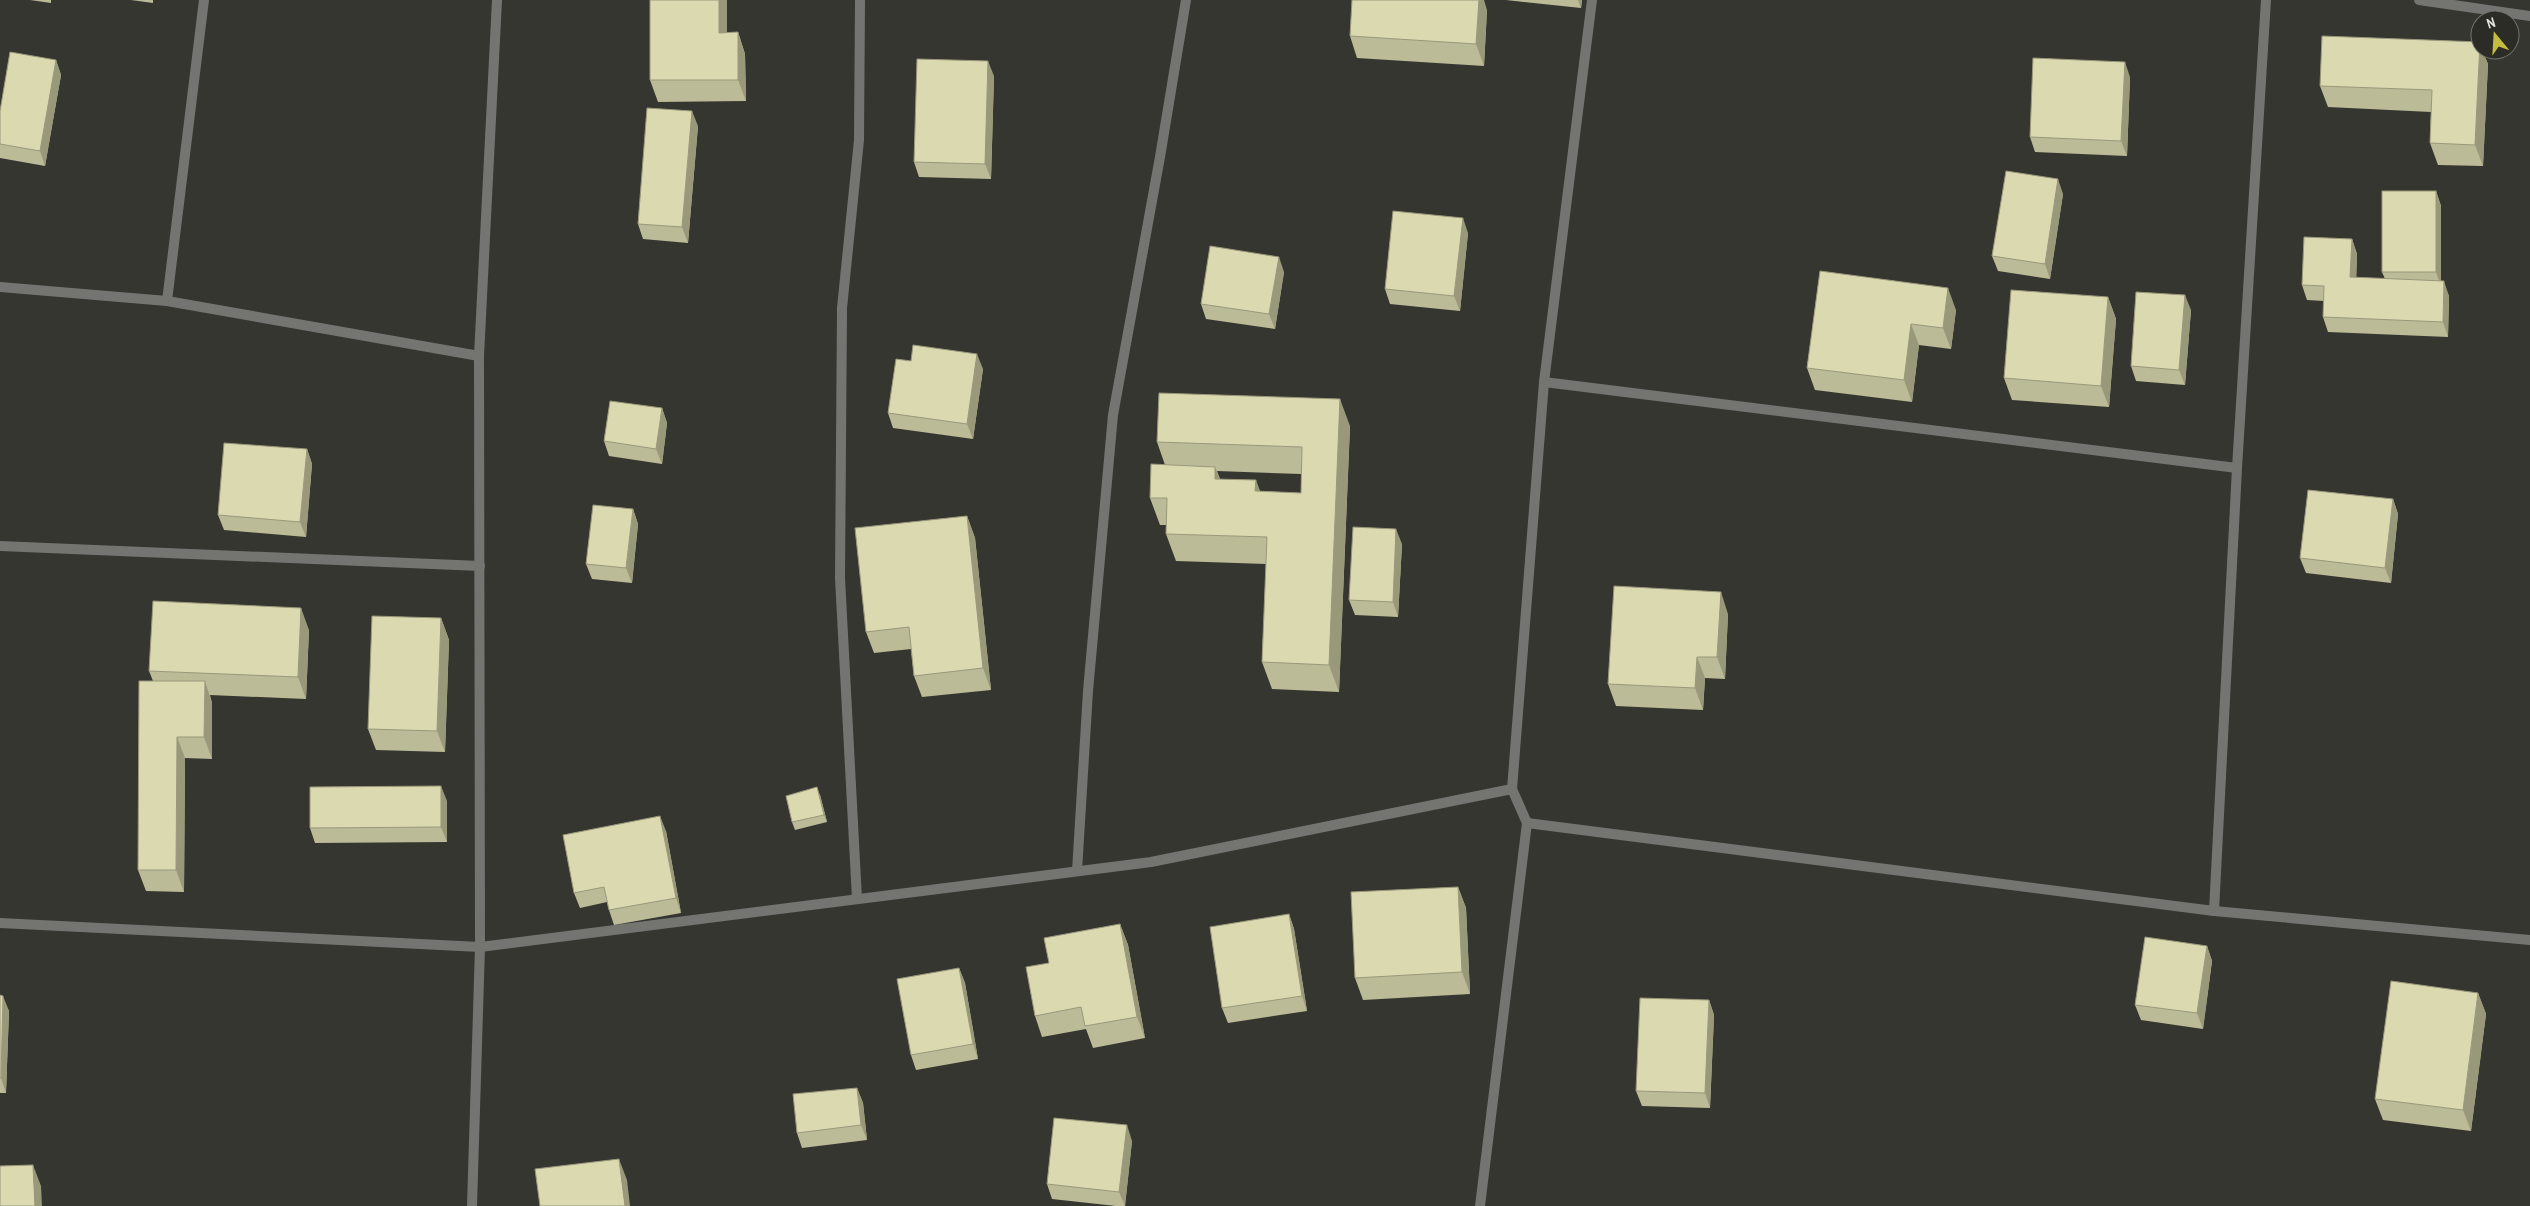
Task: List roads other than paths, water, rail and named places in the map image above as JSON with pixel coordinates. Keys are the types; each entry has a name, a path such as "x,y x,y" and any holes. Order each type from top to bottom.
{"street":[{"path":"167,301 204,0"},
{"path":"472,1206 480,947 480,356 498,0"},
{"path":"858,899 840,578 842,308 859,140 860,0"},
{"path":"1078,871 1088,691 1113,415 1186,0"},
{"path":"1480,1206 1528,823 1512,789 1544,382 1592,0"},
{"path":"2214,911 2237,468 2266,0"},
{"path":"2419,0 2530,16"},
{"path":"0,287 167,301 480,356"},
{"path":"1544,382 2237,468"},
{"path":"0,546 480,566"},
{"path":"0,923 480,947 1151,862 1512,789"},
{"path":"1528,823 2214,911 2530,940"}]}
